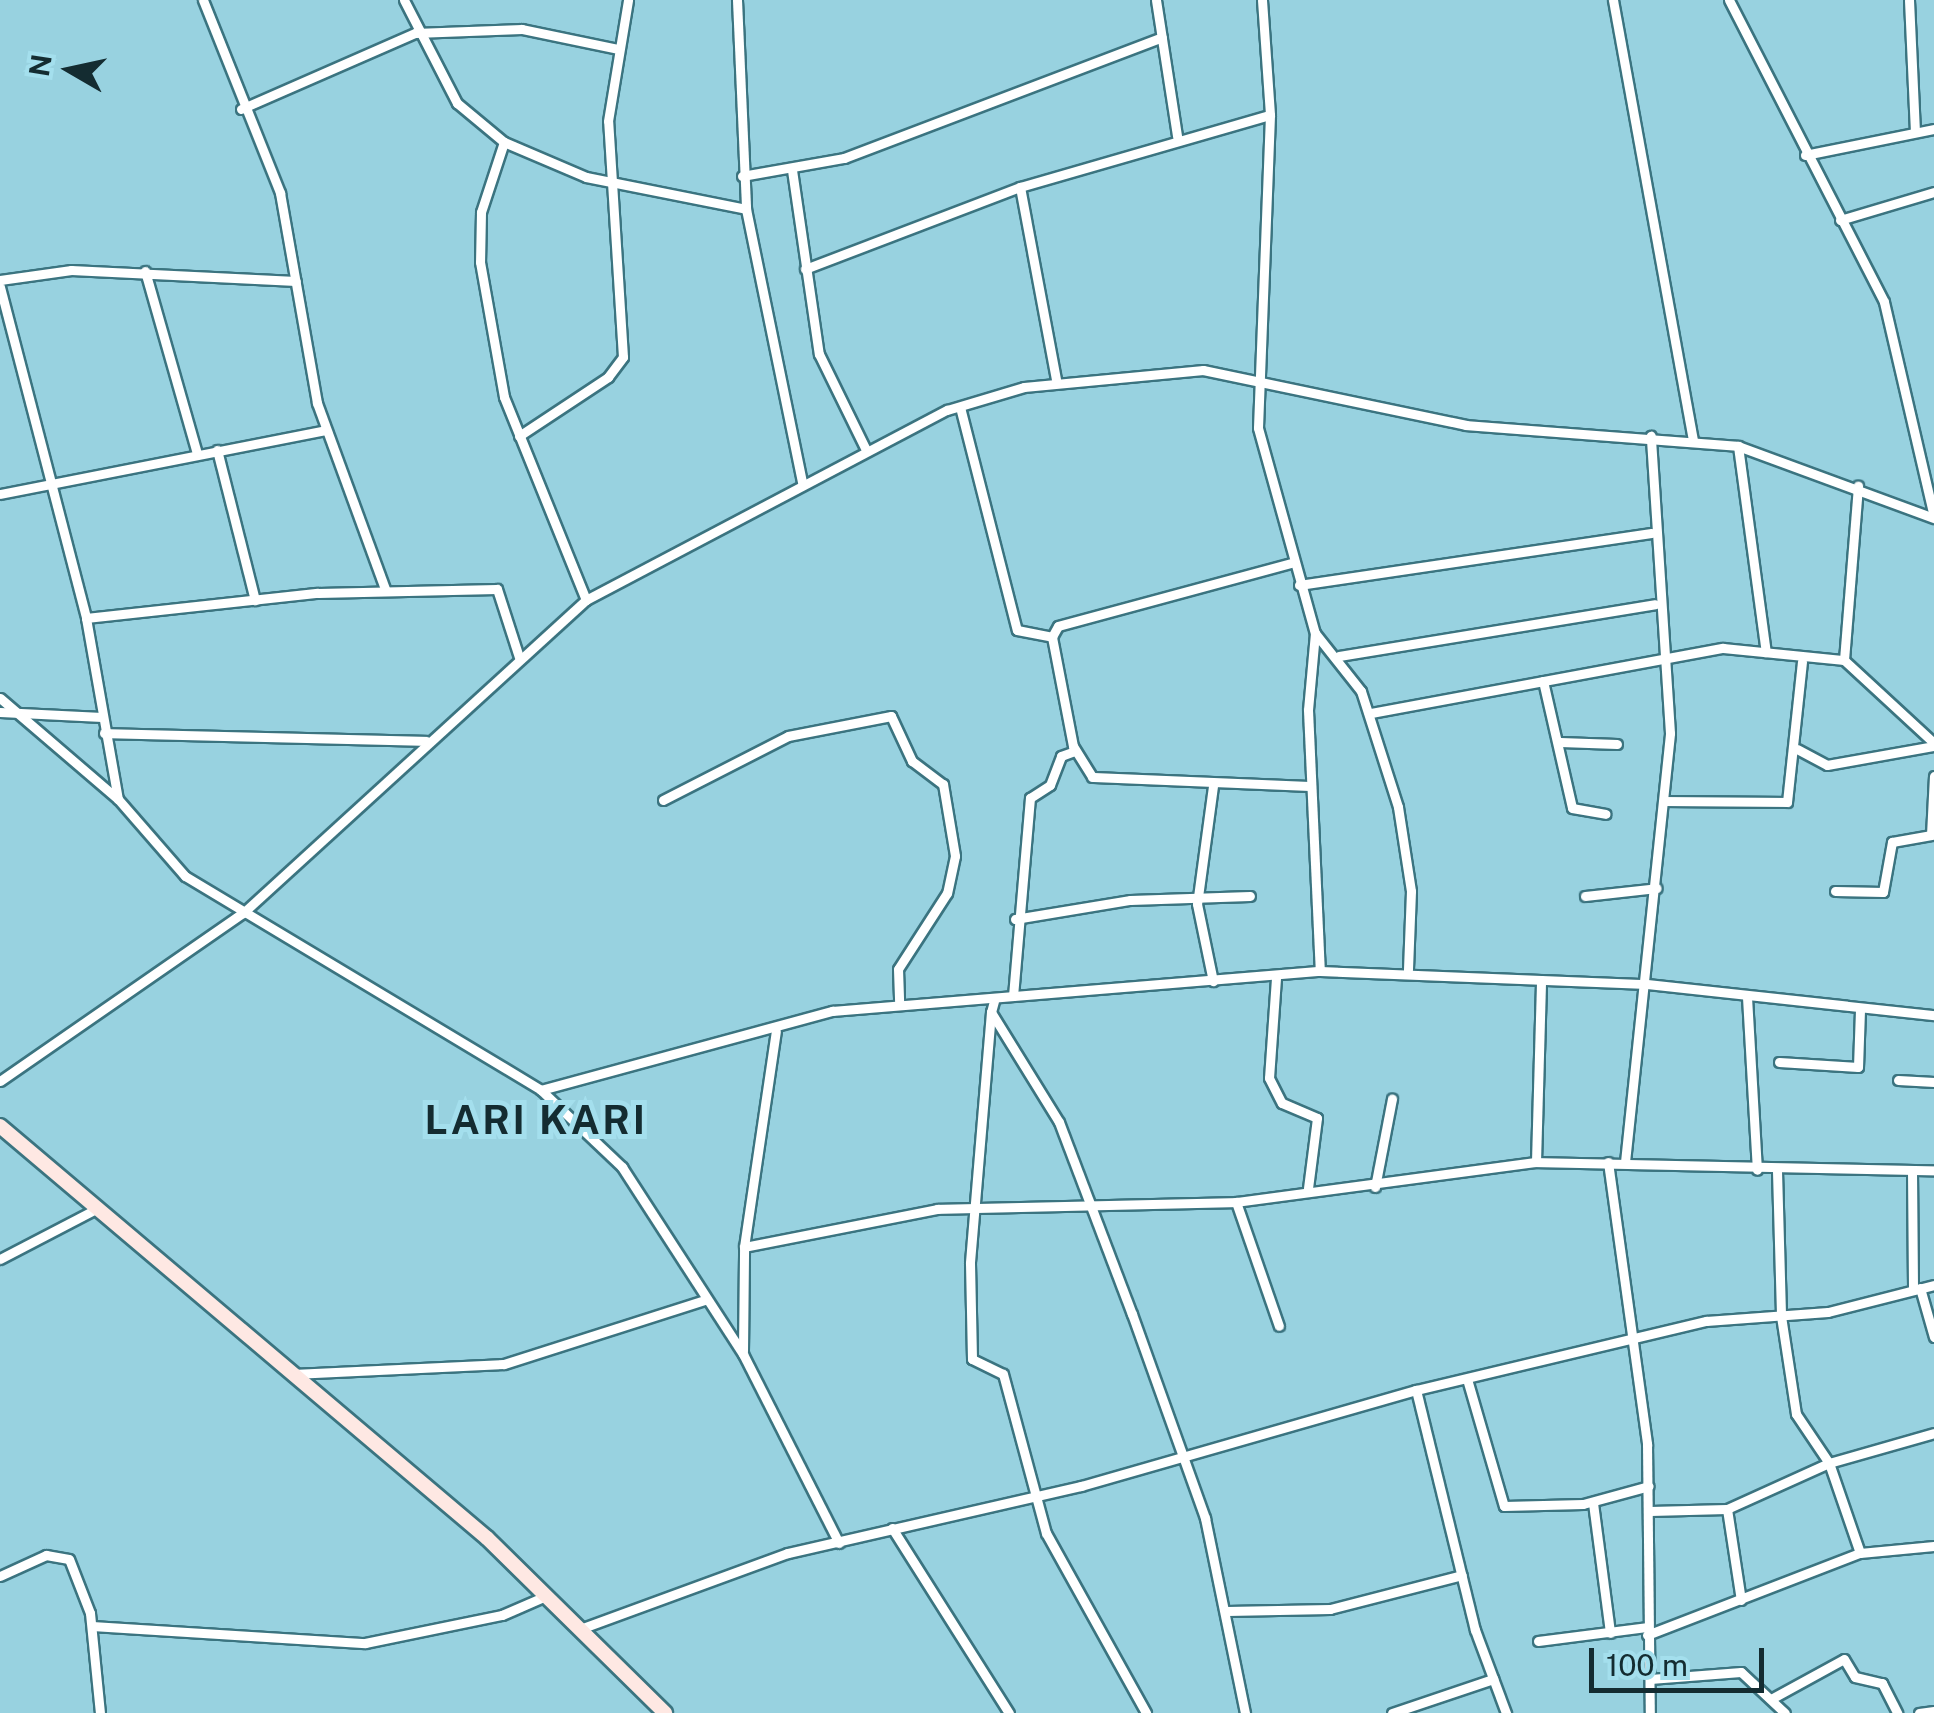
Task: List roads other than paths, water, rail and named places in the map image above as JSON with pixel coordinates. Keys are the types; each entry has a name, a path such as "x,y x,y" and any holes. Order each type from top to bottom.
{"street":[{"path":"203,0 241,109 280,193 325,430 385,589"},
{"path":"404,0 415,33 458,103 504,142 607,181 746,209"},
{"path":"519,436 608,377 623,357 607,181 618,49 628,0"},
{"path":"737,0 746,209 802,482"},
{"path":"1156,0 1177,136"},
{"path":"1262,0 1270,115 1256,378 1262,461 1315,633 1310,786 1320,971"},
{"path":"1613,0 1693,441"},
{"path":"1729,0 1840,220 1903,359 1934,517"},
{"path":"1909,0 1915,130"},
{"path":"241,109 415,33 522,28 618,49"},
{"path":"742,176 792,170 955,120 1162,36"},
{"path":"805,269 1020,187 1177,136 1270,115"},
{"path":"1805,155 1934,129"},
{"path":"504,142 481,212 480,262 519,436 586,600"},
{"path":"792,170 819,354 866,450"},
{"path":"1020,187 1056,380"},
{"path":"1840,220 1934,192"},
{"path":"118,799 86,618 47,481 0,284 145,271 296,280"},
{"path":"145,271 197,453"},
{"path":"0,1081 243,913 426,741 586,600 802,482 960,407 1056,380 1157,370 1256,378 1466,425 1651,436 1738,446 1858,486 1934,517"},
{"path":"960,407 1017,630 1052,637"},
{"path":"0,494 47,481 325,430"},
{"path":"1625,1162 1666,800 1651,436"},
{"path":"1738,446 1766,652"},
{"path":"216,450 255,600"},
{"path":"1844,660 1858,486"},
{"path":"1299,585 1652,533"},
{"path":"1291,563 1058,626 1052,637 1076,751 1098,779 1212,786 1310,786"},
{"path":"86,618 385,589 496,589 519,657"},
{"path":"1339,656 1656,604"},
{"path":"1315,633 1339,656 1371,713 1408,842 1408,970"},
{"path":"1371,713 1660,658 1766,652 1802,662 1844,660 1934,744"},
{"path":"1666,800 1784,805 1797,749 1802,662"},
{"path":"1543,681 1572,808 1605,814"},
{"path":"0,698 118,799 185,876 541,1090 622,1167 704,1300 743,1354 839,1543"},
{"path":"0,712 102,717"},
{"path":"662,800 788,736 891,716 912,761 944,784 955,856 947,893 898,969 899,1005"},
{"path":"104,732 426,741"},
{"path":"1560,742 1617,744"},
{"path":"1797,749 1828,765 1934,744"},
{"path":"1013,996 1015,919 1030,798 1050,785 1061,756 1076,751"},
{"path":"1835,891 1883,892 1892,842 1932,836 1934,776"},
{"path":"1212,786 1197,904 1213,981"},
{"path":"1585,896 1657,888"},
{"path":"1015,919 1130,900 1197,904 1250,896"},
{"path":"541,1090 776,1031 832,1012 899,1005 992,1007 1013,996 1276,978 1320,971 1408,970 1648,984 1860,1011 1934,1016"},
{"path":"1276,978 1269,1078 1282,1103 1317,1118 1308,1188"},
{"path":"1536,1162 1542,980"},
{"path":"1747,997 1757,1170"},
{"path":"992,1007 1059,1122 1090,1204 1180,1456 1227,1611 1245,1713"},
{"path":"992,1007 972,1360 1003,1374 1032,1498 1146,1713"},
{"path":"1779,1062 1858,1067 1860,1011"},
{"path":"743,1354 744,1247 776,1031"},
{"path":"1898,1080 1934,1082"},
{"path":"1375,1187 1392,1099"},
{"path":"0,1126 100,1207 546,1596 665,1713"},
{"path":"744,1247 978,1207 1236,1202 1308,1188 1375,1187 1536,1162 1625,1162 1777,1171 1934,1170"},
{"path":"1608,1162 1650,1486 1650,1713"},
{"path":"1777,1171 1780,1316 1796,1414 1829,1463 1860,1553"},
{"path":"1912,1171 1916,1289 1934,1337"},
{"path":"1236,1202 1280,1326"},
{"path":"0,1260 100,1207"},
{"path":"580,1629 659,1593 892,1528 1032,1498 1416,1390 1631,1340 1934,1285"},
{"path":"293,1374 504,1364 704,1300"},
{"path":"1467,1380 1504,1506 1592,1503 1650,1486"},
{"path":"1416,1390 1462,1574 1506,1713"},
{"path":"1650,1512 1727,1510 1829,1463 1934,1433"},
{"path":"1592,1503 1610,1633"},
{"path":"1727,1510 1740,1600"},
{"path":"892,1528 1009,1713"},
{"path":"1538,1642 1648,1631 1860,1553 1934,1546"},
{"path":"0,1576 46,1555 70,1559 92,1626 100,1713"},
{"path":"1227,1611 1330,1610 1462,1574"},
{"path":"92,1626 364,1643 502,1615 546,1596"},
{"path":"1771,1699 1844,1659 1855,1677 1882,1684 1897,1713"},
{"path":"1650,1679 1741,1672 1784,1713"},
{"path":"1392,1713 1493,1679"},
{"path":"1919,1713 1934,1711"}],"district":[{"name":"LARI KARI","path":"536,1120"}]}
